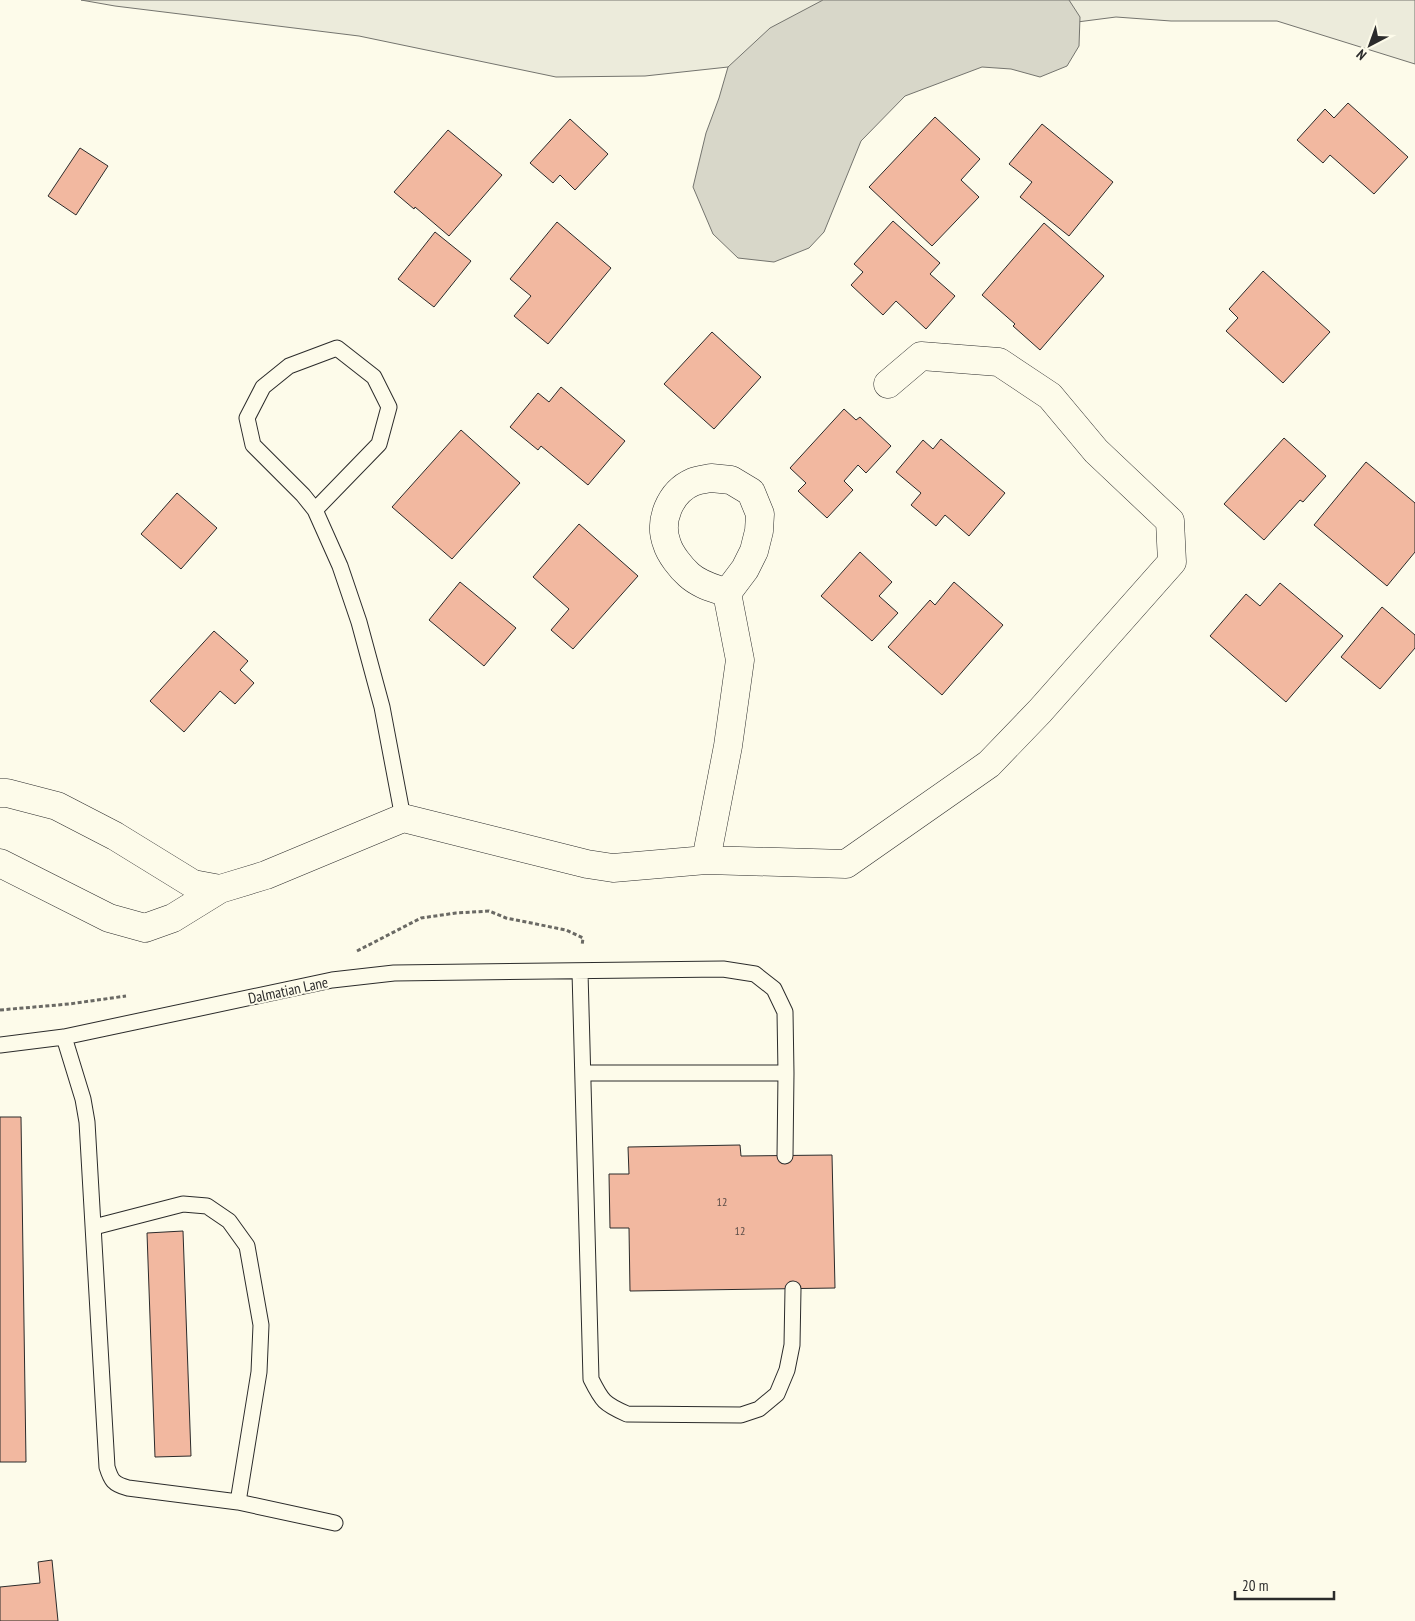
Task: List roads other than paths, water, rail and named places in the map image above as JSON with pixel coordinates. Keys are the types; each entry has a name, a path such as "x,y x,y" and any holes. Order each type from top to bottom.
{"street":[{"path":"0,863 109,918 145,928 173,918 220,889 266,875 403,818 586,864 613,868 706,860 846,864 989,764 1040,712 1172,562 1170,521 1096,451 1050,396 1000,362 921,356 888,384"},
{"path":"706,860 728,746 740,660 727,593"},
{"path":"0,793 7,793 57,806 115,836 193,884 220,889"}],"lane":[{"path":"315,510 379,444 389,407 374,377 337,348 289,366 263,388 247,418 253,445 303,494 315,510 340,566 359,622 382,707 403,818"},
{"name":"Dalmatian Lane","path":"0,1044 64,1037 332,980 394,974 723,969 755,974 774,989 785,1012 785,1156"},
{"path":"580,972 591,1378 600,1398 611,1407 627,1414 741,1415 759,1409 777,1394 787,1370 792,1345 793,1289"},
{"path":"64,1037 83,1099 87,1122 107,1467 111,1479 118,1486 128,1488 238,1502 335,1523"},
{"path":"584,1073 786,1073"},
{"path":"94,1227 183,1204 208,1206 229,1221 247,1246 260,1325 259,1372 238,1502"}]}
